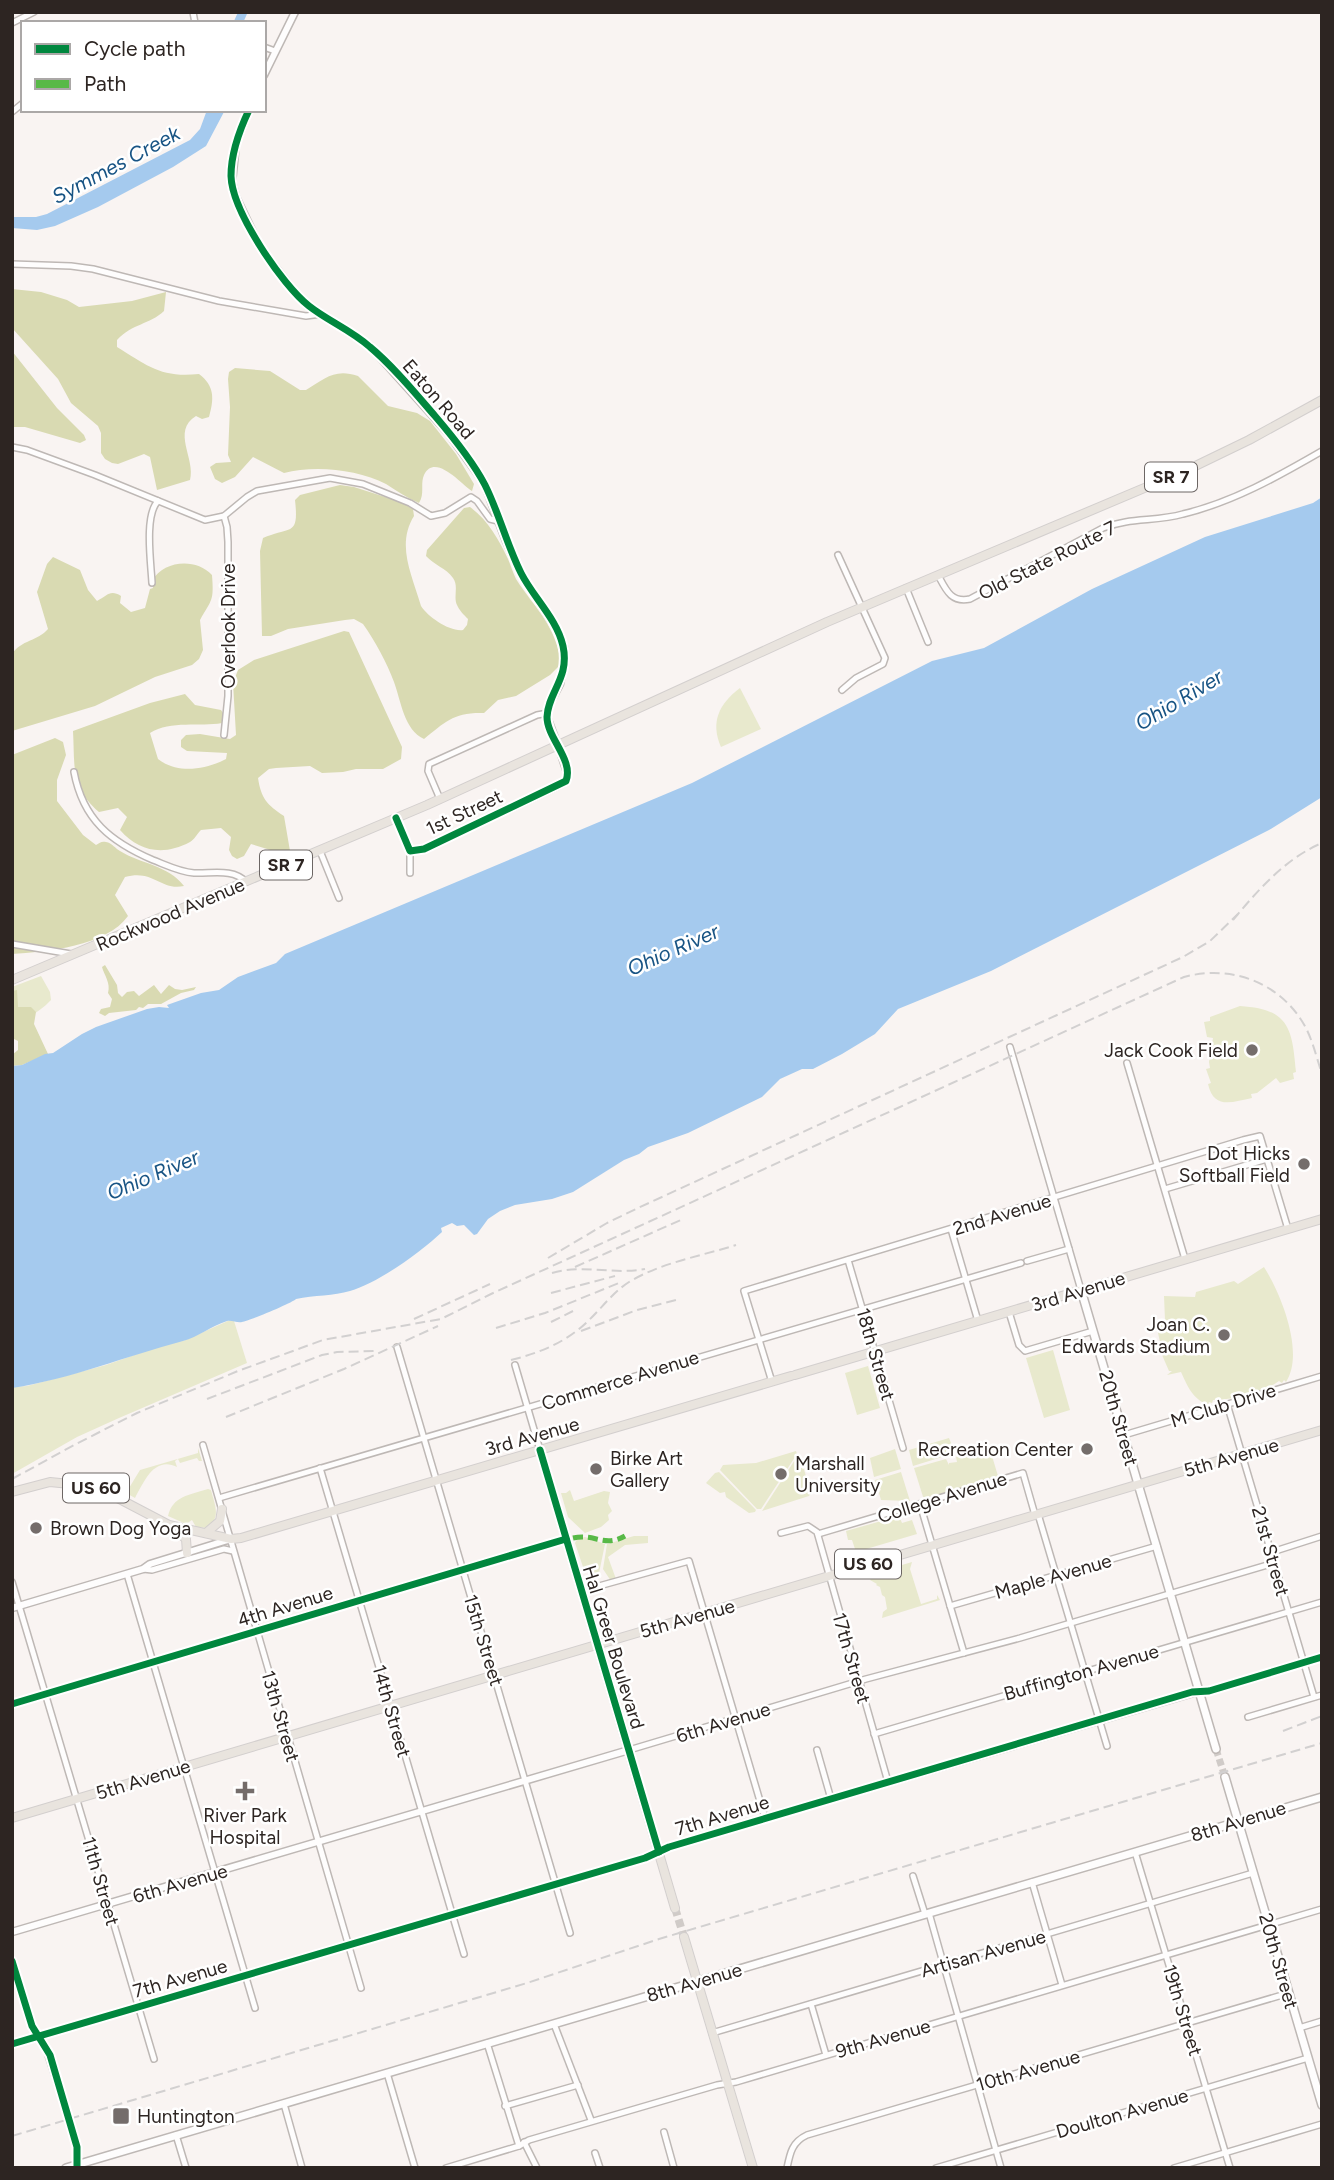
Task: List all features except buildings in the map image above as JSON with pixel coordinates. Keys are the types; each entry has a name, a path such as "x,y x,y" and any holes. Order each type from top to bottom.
{"main road":[{"name":"SR 7","path":"558,746 862,607 1187,470 1250,440 1322,400"},
{"name":"Rockwood Avenue","path":"12,980 320,851 558,746"},
{"name":"3rd Avenue","path":"231,1539 261,1534 1322,1219"},
{"name":"20th Street","path":"1081,1290 1216,1749"},
{"name":"5th Avenue","path":"12,1818 1322,1430"},
{"name":"Hal Greer Boulevard","path":"540,1450 675,1908"},
{"name":"US 60","path":"12,1492 50,1482 89,1486 169,1525 231,1539"},
{"path":"205,1534 218,1525 222,1509"},
{"path":"169,1525 185,1537 187,1553"},
{"name":"20th Street","path":"1225,1777 1308,2058 1318,2078 1322,2105"},
{"name":"8th Avenue","path":"66,2168 1322,1797"},
{"path":"684,1937 753,2168"}],"street":[{"path":"12,23 34,12"},
{"path":"266,71 295,12"},
{"path":"266,48 275,51"},
{"name":"Eaton Road","path":"247,112 238,136 232,182 236,197 260,247 296,294 376,352 435,416 484,483 522,574 551,619 564,647 562,676 548,713"},
{"path":"12,264 71,265 219,301 306,316 321,314"},
{"path":"12,447 27,450 158,500 200,519 211,520 224,516 257,491 330,478 363,484 410,503 430,516 445,513 471,497 490,519 498,521"},
{"name":"Old State Route 7","path":"938,575 948,594 954,599 970,599 1102,528 1125,520 1172,517 1210,507 1261,485 1322,451"},
{"path":"152,583 150,530 153,508 158,500"},
{"name":"Overlook Drive","path":"224,516 228,542 228,696 224,735"},
{"path":"838,555 885,654 885,661 880,666 856,678 842,690"},
{"path":"906,588 928,642"},
{"path":"440,799 428,771 429,764 537,715 548,713 548,722 558,746"},
{"name":"1st Street","path":"396,818 410,851 424,849 563,784 568,777 568,771 558,746"},
{"path":"74,772 76,786 89,812 114,840 134,852 178,869 196,873 236,875 246,882"},
{"path":"320,851 339,898"},
{"path":"410,851 410,873"},
{"path":"12,944 74,955"},
{"name":"20th Street","path":"1010,1047 1081,1290"},
{"path":"1127,1063 1185,1259"},
{"name":"2nd Avenue","path":"759,1340 744,1291 1260,1136 1267,1159"},
{"path":"1165,1189 1267,1159 1288,1229"},
{"path":"951,1229 978,1321"},
{"name":"Commerce Avenue","path":"219,1498 1069,1249"},
{"name":"18th Street","path":"848,1260 903,1448"},
{"path":"1009,1311 1019,1345 1025,1351 1093,1331"},
{"path":"759,1340 772,1382"},
{"name":"15th Street","path":"397,1347 570,1933"},
{"name":"Hal Greer Boulevard","path":"515,1365 540,1450"},
{"name":"M Club Drive","path":"1124,1435 1322,1376"},
{"name":"21st Street","path":"1227,1404 1314,1697"},
{"name":"13th Street","path":"203,1444 361,1988"},
{"name":"14th Street","path":"320,1468 464,1954"},
{"name":"College Avenue","path":"818,1534 1023,1473 1037,1514"},
{"path":"920,1504 964,1653"},
{"path":"1037,1514 1107,1746"},
{"path":"781,1533 808,1526 814,1528 818,1534"},
{"name":"17th Street","path":"818,1534 888,1782"},
{"path":"1272,1552 1322,1536"},
{"name":"3rd Avenue","path":"16,1607 231,1539"},
{"name":"4th Avenue","path":"12,1704 566,1539"},
{"name":"Maple Avenue","path":"950,1606 1157,1546"},
{"name":"3rd Avenue","path":"143,1569 152,1570 224,1549 233,1551"},
{"path":"581,1591 689,1561 765,1818"},
{"name":"6th Avenue","path":"12,1932 859,1682 1274,1563"},
{"path":"127,1574 255,2008"},
{"name":"11th Street","path":"12,1581 16,1607 46,1693 154,2059"},
{"name":"Buffington Avenue","path":"875,1733 1322,1602"},
{"name":"7th Avenue","path":"12,2044 555,1884 765,1818 1322,1657"},
{"path":"1248,1717 1322,1695"},
{"path":"817,1750 831,1799"},
{"name":"19th Street","path":"1135,1852 1230,2168"},
{"name":"Artisan Avenue","path":"712,2033 1253,1873"},
{"path":"914,1876 944,1964 1001,2168"},
{"path":"1032,1882 1062,1985"},
{"name":"9th Avenue","path":"446,2168 591,2120 826,2055 1322,1909"},
{"path":"12,1961 32,2026 47,2050 60,2090"},
{"name":"10th Avenue","path":"787,2168 792,2148 800,2138 807,2135 1289,1993"},
{"path":"811,2004 826,2055"},
{"path":"1299,2028 1322,2021"},
{"path":"554,2024 591,2120"},
{"path":"487,2043 505,2106 522,2144 537,2168"},
{"name":"Doulton Avenue","path":"936,2168 1308,2058"},
{"path":"387,2073 415,2168"},
{"path":"505,2106 578,2085"},
{"path":"284,2104 302,2168"},
{"path":"70,2124 78,2152 77,2166"},
{"path":"1174,2168 1322,2124"},
{"path":"664,2132 674,2168"},
{"path":"176,2135 186,2168"},
{"path":"595,2153 600,2168"}],"green space":[{"path":"12,289 41,292 67,300 79,307 132,301 166,292 164,311 123,334 117,340 117,347 155,369 175,374 199,374 211,388 209,417 202,419 196,416 185,429 190,480 157,490 150,457 144,454 118,464 105,459 101,453 101,433 98,426 71,403 58,379 12,328"},
{"path":"12,351 86,440 80,443 25,427 12,427"},
{"path":"235,368 270,371 300,390 306,390 336,374 358,376 388,406 417,413 430,421 456,454 474,484 472,491 448,472 435,467 424,475 419,503 386,484 362,475 322,469 284,473 253,457 235,477 222,483 215,479 210,467 216,463 231,462 228,455 228,379 229,372"},
{"path":"340,485 401,502 413,509 414,516 406,538 406,549 421,606 440,623 458,630 463,630 468,619 457,605 455,581 426,556 427,550 464,508 470,507 488,524 516,579 550,628 561,664 550,675 516,696 498,700 484,713 457,716 424,739 417,735 408,722 388,667 363,624 354,619 345,620 262,636 260,551 263,538 294,525 295,500 300,495"},
{"path":"53,557 80,570 88,590 97,601 114,593 121,596 120,603 131,612 145,608 150,589 153,588 152,581 164,569 172,565 189,564 205,570 212,575 213,590 210,603 200,620 203,650 192,665 155,677 95,706 12,731 12,654 48,629 37,592 47,564"},
{"path":"344,631 349,632 402,747 401,759 383,769 343,772 322,773 310,766 276,768 269,769 258,778 266,800 284,816 290,851 277,852 251,844 244,856 237,859 229,850 231,837 221,828 201,830 190,842 171,849 144,847 120,830 127,817 118,808 99,812 83,794 74,765 73,731 150,703 185,694 195,705 221,710 225,716 222,723 176,725 150,733 158,759 174,767 191,769 218,763 226,759 227,753 187,751 181,747 181,740 186,735 200,734 230,739 236,735 233,683 238,670 254,660"},
{"path":"740,688 761,729 721,747 716,729 718,714 727,700"},
{"path":"55,738 63,742 66,755 57,780 57,801 83,835 96,845 108,843 128,855 162,869 184,886 169,886 143,876 125,877 115,895 128,916 118,926 91,941 75,946 12,954 12,755"},
{"path":"105,965 122,997 127,992 134,991 139,996 154,985 161,994 169,985 182,990 196,987 161,1004 148,1004 136,1010 109,1013 105,1016 99,1013 101,1009 110,1007 112,999 102,967"},
{"path":"41,976 50,992 51,1000 12,1028 12,987"},
{"path":"17,990 18,1007 31,1007 36,1012 34,1024 48,1054 22,1065 12,1066 12,1055 18,1050 18,1041 12,1038 12,991"},
{"name":"Jack Cook Field","path":"1240,1006 1269,1012 1285,1024 1293,1044 1296,1072 1293,1073 1294,1079 1280,1083 1276,1078 1257,1093 1251,1094 1252,1098 1219,1101 1208,1084 1211,1083 1206,1069 1210,1068 1213,1038 1207,1037 1204,1022 1210,1021 1210,1017"},
{"name":"Joan C. Edwards Stadium","path":"1264,1267 1277,1292 1288,1324 1292,1340 1291,1370 1286,1382 1279,1381 1257,1392 1237,1397 1213,1400 1208,1405 1194,1395 1181,1372 1167,1375 1172,1371 1169,1371 1159,1348 1159,1327 1153,1326 1165,1320 1164,1296 1195,1297 1196,1292 1234,1281 1238,1284"},
{"path":"230,1320 234,1321 247,1363 77,1437 12,1474 13,1387 27,1386 106,1365 171,1342 183,1341"},
{"path":"1053,1350 1070,1410 1044,1418 1026,1358"},
{"path":"868,1366 880,1408 857,1415 845,1373"},
{"path":"949,1438 955,1453 913,1466 909,1450"},
{"path":"989,1446 998,1476 924,1500 914,1468 946,1459 949,1465 957,1462 956,1457"},
{"path":"198,1448 202,1461 197,1458 180,1463 178,1459 175,1461 177,1467 162,1465 146,1478 135,1498 126,1493 140,1470 198,1453"},
{"path":"895,1449 901,1469 874,1477 870,1458"},
{"path":"796,1451 797,1454 761,1509 757,1509 720,1470 723,1465 756,1463"},
{"path":"798,1455 811,1493 809,1496 762,1511"},
{"path":"719,1472 755,1512 749,1513 726,1497 725,1492 720,1493 706,1483"},
{"path":"901,1472 910,1501 881,1500 881,1489 877,1487 875,1480"},
{"path":"211,1490 216,1510 215,1519 208,1528 196,1527 192,1520 186,1524 168,1516 178,1500"},
{"path":"570,1490 574,1501 604,1491 610,1492 608,1503 612,1511 608,1515 609,1520 601,1527 585,1533 568,1517 561,1493"},
{"path":"899,1516 902,1523 912,1520 917,1534 856,1552 852,1540 848,1540 846,1531"},
{"path":"634,1536 648,1536 648,1543 625,1545 608,1557 616,1579 611,1581 603,1569 607,1544"},
{"path":"585,1537 605,1544 598,1578 584,1570 575,1543 577,1539"},
{"path":"912,1562 910,1569 921,1604 937,1599 937,1595 940,1600 882,1618 887,1609 885,1597 880,1587 870,1580 875,1573"}],"water":[{"path":"206,112 224,112 206,146 173,167 98,207 55,226 37,230 12,228 12,217 47,214 190,140 200,129"},
{"name":"Ohio River","path":"1322,497 1322,797 1269,830 991,971 898,1009 875,1034 842,1054 813,1069 802,1069 780,1079 762,1097 688,1133 648,1147 573,1192 500,1211 488,1219 474,1235 464,1225 457,1226 452,1223 441,1228 442,1232 399,1266 350,1291 296,1299 246,1321 221,1323 183,1341 77,1373 12,1388 12,1066 53,1053 96,1027 147,1009 169,1008 167,1005 201,993 219,990 238,977 276,963 285,954 692,783 932,661 984,648 1092,589 1205,537 1313,503"}],"waterway":[{"name":"Symmes Creek","path":"239,21 243,12"}],"tunnel":[{"path":"1216,1749 1225,1777"},
{"path":"675,1908 684,1937"},
{"path":"60,2090 70,2124"}],"railway":[{"path":"1233,920 1285,866 1322,843"},
{"path":"548,1258 638,1208 1183,957 1210,941 1238,914"},
{"path":"12,1479 137,1413 238,1371 323,1340 441,1319 1184,977 1220,973 1254,981 1270,989 1284,999 1306,1028 1322,1074"},
{"path":"575,1267 683,1219"},
{"path":"511,1360 542,1350 570,1336 617,1291 641,1275 736,1245"},
{"path":"552,1273 575,1269 645,1269"},
{"path":"551,1293 615,1276"},
{"path":"496,1328 545,1313 619,1283"},
{"path":"414,1319 490,1284"},
{"path":"581,1331 637,1310 676,1300"},
{"path":"551,1322 573,1311"},
{"path":"226,1417 344,1369 438,1326"},
{"path":"207,1399 322,1355 377,1351"},
{"path":"1283,1731 1322,1716"},
{"path":"12,2136 527,1983 659,1939 1322,1743"}],"marked path":[{"path":"573,1538 611,1541 625,1536"}],"cycle path":[{"path":"248,112 236,142 231,176 240,208 260,246 298,296 379,355 412,389 462,449 485,485 521,573 556,627 563,646 564,667 547,717 551,733 564,757 566,781 424,849 410,851 396,818"},
{"path":"540,1450 659,1852"},
{"path":"12,1704 566,1539"},
{"path":"12,2044 645,1858 669,1847 1192,1692 1209,1691 1322,1657"},
{"path":"12,1961 32,2026 50,2055 77,2147 77,2168"}],"place":[{"name":"Jack Cook Field","path":"1252,1050"},
{"name":"Dot Hicks Softball Field","path":"1304,1164"},
{"name":"Joan C. Edwards Stadium","path":"1224,1335"},
{"name":"Recreation Center","path":"1087,1449"},
{"name":"Birke Art Gallery","path":"596,1469"},
{"name":"Marshall University","path":"781,1474"},
{"name":"Brown Dog Yoga","path":"36,1528"},
{"name":"River Park Hospital","path":"245,1791"},
{"name":"Huntington","path":"121,2116"}]}
